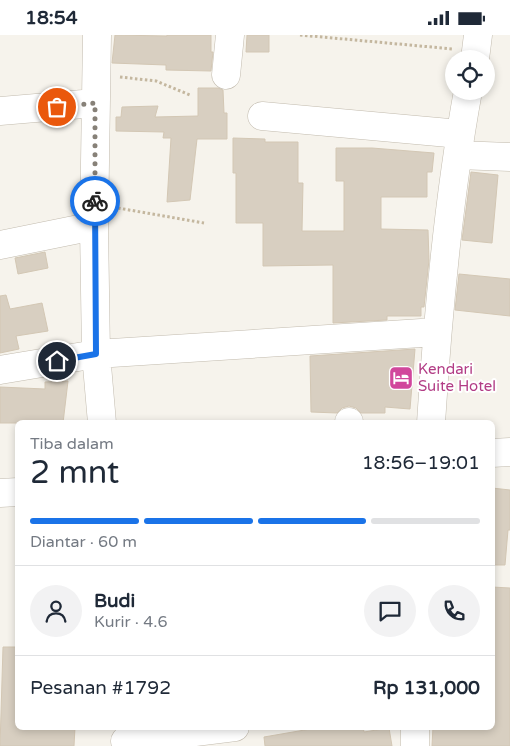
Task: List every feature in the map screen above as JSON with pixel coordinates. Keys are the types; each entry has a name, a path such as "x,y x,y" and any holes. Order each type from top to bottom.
{"street":[{"path":"97,35 94,215 96,354 102,420"},
{"path":"226,75 230,35"},
{"path":"431,420 437,332 459,144 466,100"},
{"path":"0,111 95,103"},
{"path":"262,116 459,144 510,157"},
{"path":"0,245 94,215"},
{"path":"0,370 96,354 437,332"},
{"path":"495,453 510,452"},
{"path":"0,493 15,492"},
{"path":"125,738 205,730"},
{"path":"415,730 415,746"}],"path":[{"path":"300,35 476,48"},
{"path":"97,75 156,81 190,95"},
{"path":"94,215 204,223"}],"building":[{"path":"115,35 211,35 211,52 213,52 211,71 166,70 166,65 112,63"},
{"path":"247,35 269,35 269,52 246,52"},
{"path":"198,88 218,88 223,90 224,113 227,113 227,139 197,139 190,200 167,202 171,138 163,138 164,132 116,131 116,117 121,117 122,107 158,106 155,117 198,116"},
{"path":"233,138 265,139 265,142 298,142 298,183 303,183 302,231 344,231 344,181 336,181 336,148 372,148 434,153 432,172 427,172 427,197 381,197 381,229 428,230 429,260 424,307 421,307 421,316 387,316 387,320 333,323 333,265 263,266 263,223 236,223 236,173 233,173"},
{"path":"471,172 498,175 492,243 462,240"},
{"path":"45,252 48,268 18,274 15,258"},
{"path":"459,274 510,279 510,316 455,310"},
{"path":"6,295 10,309 42,303 48,331 16,336 19,349 0,353 0,296"},
{"path":"415,349 410,409 385,407 385,413 361,413 356,408 349,406 342,408 337,413 311,412 310,356"},
{"path":"68,381 63,420 15,420 15,423 0,423 0,387 45,389 45,382"},
{"path":"495,488 510,490 510,530 508,530 505,565 495,565"},
{"path":"495,587 510,588 510,746 432,746 433,730 495,730"},
{"path":"3,647 15,647 15,730 75,730 74,746 0,746"},
{"path":"305,730 364,730 364,732 389,730 392,746 265,746 264,737"}],"way so far":[{"path":"57,107 95,103 95,201"}],"place":[{"name":"Kendari Suite Hotel","path":"401,378"}],"route":[{"path":"57,361 96,354 95,201"}]}
